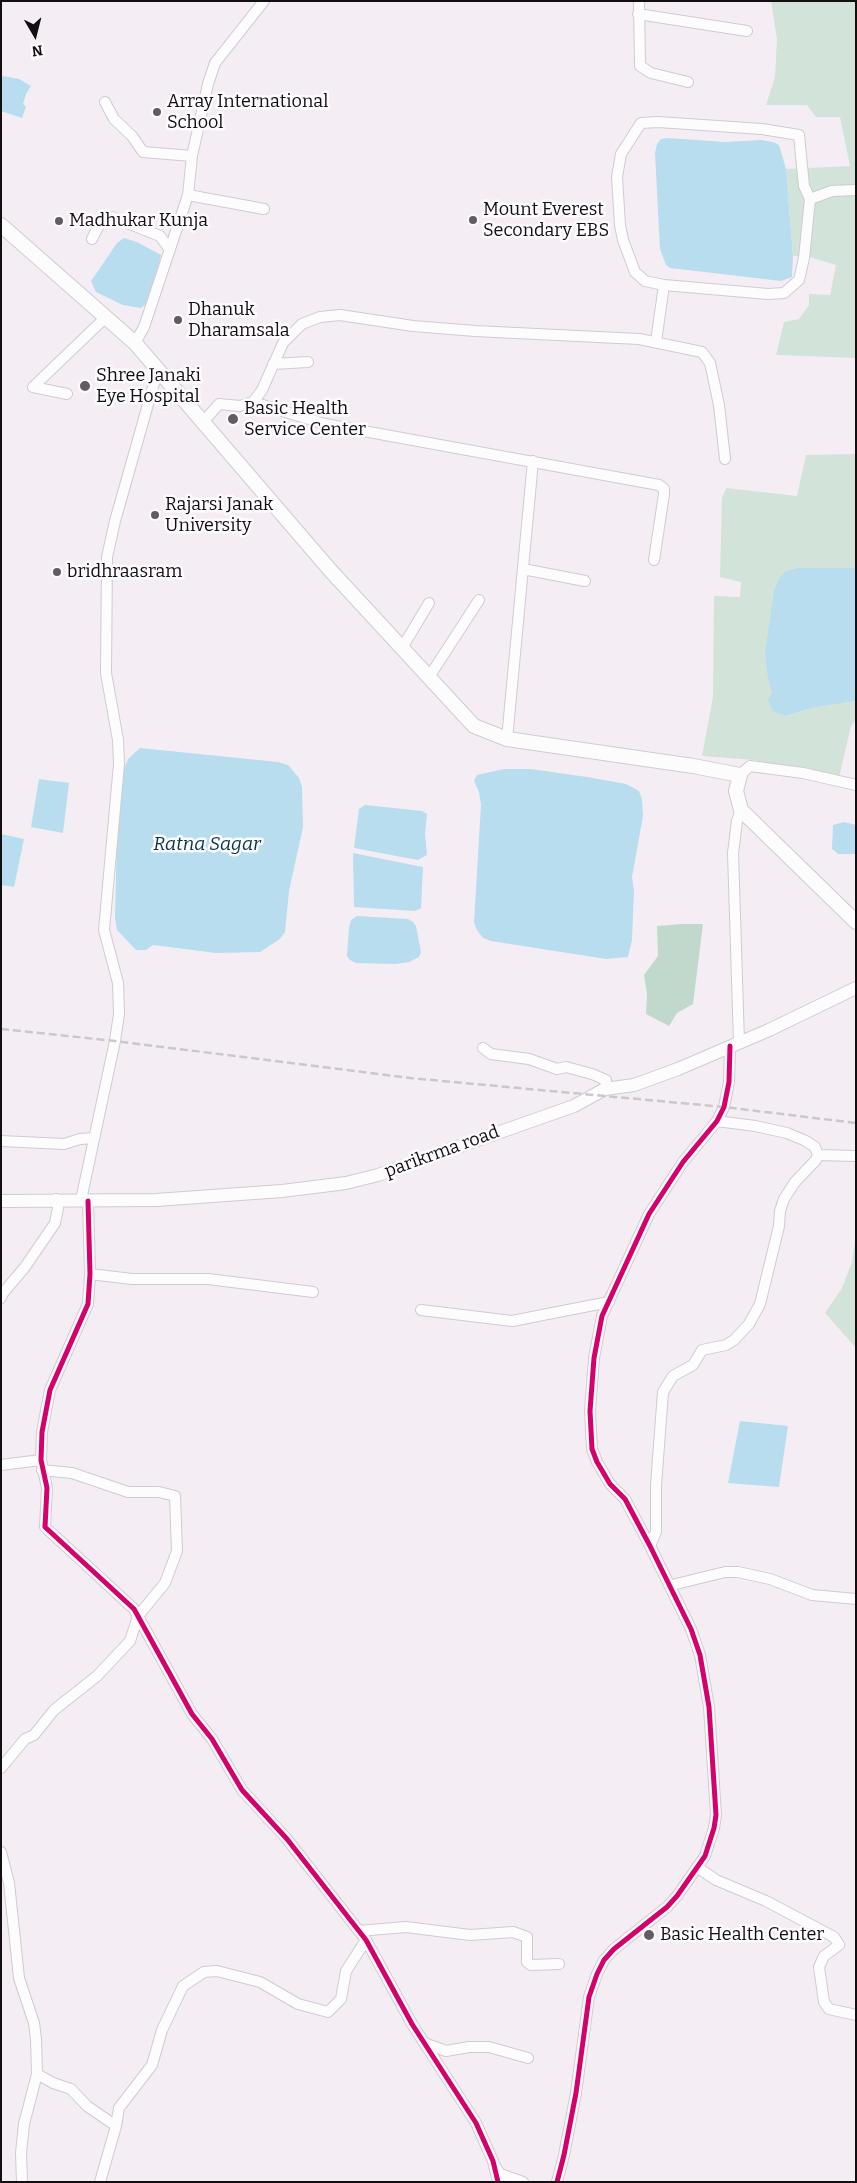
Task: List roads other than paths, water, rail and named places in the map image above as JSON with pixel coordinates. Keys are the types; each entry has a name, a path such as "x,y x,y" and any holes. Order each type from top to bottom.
{"main road":[{"path":"1,225 135,343 330,570 474,726 507,739 693,766 740,775 736,791 741,810 856,922"}],"street":[{"path":"135,343 144,327 188,196 192,156 208,84 215,63 264,1"},
{"path":"639,1 640,66 651,73 688,82"},
{"path":"638,14 747,31"},
{"path":"105,102 114,119 132,136 143,152 192,156"},
{"path":"658,122 762,129 799,135 804,186 810,199 804,258 799,280 784,292 768,294 664,285 646,281 635,272 623,240 620,225 617,177 620,154 641,124 658,122"},
{"path":"810,199 832,191 856,190"},
{"path":"188,196 264,209"},
{"path":"92,239 107,218 160,236 170,250"},
{"path":"656,342 664,285"},
{"path":"253,402 262,390 283,343 292,332 310,319 330,316 457,330 596,336 656,342 693,349 706,355 710,362 719,405 726,459"},
{"path":"67,394 33,387 105,318"},
{"path":"273,364 308,362"},
{"path":"158,369 115,521 107,557 106,673 118,740 119,764 104,930 118,983 119,1014 116,1041 94,1138 84,1201 90,1274 88,1304 50,1390 42,1432 42,1465 47,1488 45,1527 134,1609 192,1714 212,1739 242,1790 288,1838 366,1940 424,2043 476,2123 500,2174 523,2182"},
{"path":"203,422 219,404 240,406 253,402 325,424 533,461 609,477 615,476 654,483 662,487 664,494 654,560"},
{"path":"507,739 533,461"},
{"path":"523,569 585,581"},
{"path":"429,677 479,600"},
{"path":"402,648 430,603"},
{"path":"740,775 750,766 804,773 856,785"},
{"path":"557,2182 576,2093 589,1997 597,1974 604,1960 614,1949 667,1907 677,1896 706,1856 711,1842 716,1815 709,1706 700,1655 691,1628 672,1585 625,1498 602,1473 592,1449 590,1411 594,1358 602,1316 649,1214 683,1162 718,1121 724,1107 735,1044 733,853 737,820 741,810"},
{"name":"parikrma road","path":"1,1201 84,1201 213,1197 346,1183 378,1174 574,1106 605,1089 634,1085 678,1069 769,1030 856,988"},
{"path":"483,1048 491,1054 528,1059 556,1069 566,1067 592,1074 606,1080 605,1089"},
{"path":"650,1546 656,1532 656,1486 662,1392 673,1376 693,1365 702,1350 726,1345 734,1340 749,1324 760,1304 780,1226 780,1211 784,1199 795,1182 816,1160 818,1155 815,1147 786,1133 755,1126 718,1121"},
{"path":"1,1140 64,1144 80,1139 94,1138"},
{"path":"818,1155 856,1156"},
{"path":"1,1298 55,1223 58,1208 56,1200"},
{"path":"90,1274 132,1279 208,1279 314,1292"},
{"path":"421,1310 512,1321 609,1302"},
{"path":"1,1466 42,1465 128,1492 167,1492 175,1496 177,1551 165,1583 138,1616 130,1641 97,1676 54,1710 34,1734 25,1739 1,1768"},
{"path":"672,1585 725,1572 738,1572 770,1579 812,1595 856,1599"},
{"path":"1,1852 9,1884 19,1978 34,2023 37,2074 24,2124 21,2153 22,2182"},
{"path":"697,1868 716,1880 766,1902 834,1937 840,1944 824,1956 819,1966 824,2002 830,2009 856,2015"},
{"path":"359,1931 406,1927 470,1935 513,1932 527,1937 527,1962 531,1965 558,1964"},
{"path":"100,2182 116,2126 119,2108 152,2064 162,2030 184,1986 204,1972 217,1971 260,1982 298,2004 328,2012 341,1999 346,1971 366,1940"},
{"path":"424,2043 446,2051 469,2047 489,2047 528,2058"},
{"path":"37,2074 52,2083 71,2089 87,2106 116,2126"},
{"path":"493,2161 498,2182"}],"water":[{"path":"3,76 19,79 31,86 23,104 26,107 22,118 1,111 1,79"},
{"path":"661,139 725,142 761,140 779,145 786,169 793,256 792,277 781,281 670,268 666,265 660,249 655,153 657,144"},
{"path":"124,238 137,242 161,255 149,301 141,308 123,305 96,292 91,281 117,243"},
{"path":"797,568 856,568 856,701 812,708 786,716 773,711 768,700 772,693 765,654 774,591 780,577 786,571"},
{"name":"Ratna Sagar","path":"140,748 278,762 288,765 299,778 302,787 303,827 289,891 285,932 280,939 260,952 216,953 153,945 146,950 136,950 117,930 115,918 117,836 122,774 128,759"},
{"path":"504,769 531,769 587,777 626,784 639,791 642,800 643,816 632,877 634,891 632,940 628,957 606,959 491,941 483,938 477,930 474,922 481,805 479,792 474,781 477,775"},
{"path":"39,779 69,783 63,833 31,827"},
{"path":"365,805 422,811 427,814 425,834 427,855 418,860 354,848 359,809"},
{"path":"844,822 856,825 856,854 838,854 832,849 833,825"},
{"path":"1,834 24,839 14,887 1,885"},
{"path":"353,853 423,867 421,908 415,911 354,907"},
{"path":"357,916 408,919 413,922 416,926 421,952 419,957 409,962 396,964 356,963 350,960 347,956 349,928 351,920"},
{"path":"740,1421 788,1426 779,1487 728,1483"}],"railway":[{"path":"1,1029 115,1041 410,1078 724,1107 856,1123"}],"place":[{"name":"Array International School","path":"157,112"},
{"name":"Mount Everest Secondary EBS","path":"473,220"},
{"name":"Madhukar Kunja","path":"59,221"},
{"name":"Dhanuk Dharamsala","path":"178,320"},
{"name":"Shree Janaki Eye Hospital","path":"85,386"},
{"name":"Basic Health Service Center","path":"233,419"},
{"name":"Rajarsi Janak University","path":"155,515"},
{"name":"bridhraasram","path":"57,572"},
{"name":"Basic Health Center","path":"649,1935"}]}
